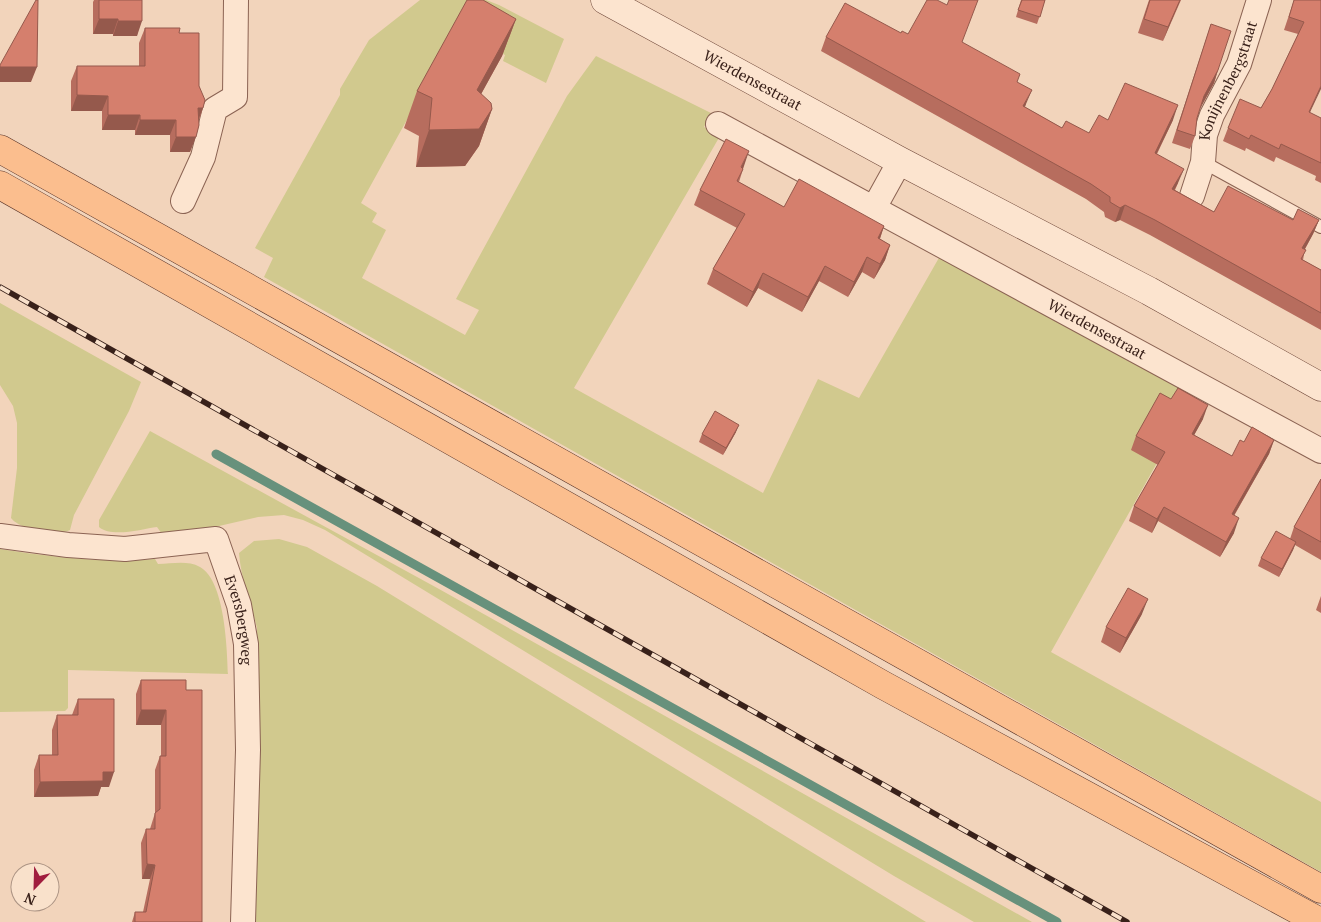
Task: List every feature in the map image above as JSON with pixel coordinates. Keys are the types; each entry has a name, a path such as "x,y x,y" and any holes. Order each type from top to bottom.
{"main road":[{"path":"0,150 1321,889"},
{"path":"0,185 883,685 1320,922"}],"street":[{"path":"183,201 203,157 215,109 235,96 236,0"},
{"name":"Wierdensestraat","path":"605,0 900,161 1149,291 1321,387"},
{"name":"Konijnenbergstraat","path":"1192,196 1203,162 1205,135 1212,114 1239,64 1259,0"},
{"name":"Wierdensestraat","path":"718,124 1321,451"},
{"path":"874,208 900,161"},
{"name":"Eversbergweg","path":"0,536 68,545 126,549 216,539 232,580 245,636 248,750 244,922"}],"lane":[{"name":"Konijnenbergstraat","path":"1203,162 1321,227"}],"shaded area":[{"path":"420,0 486,0 564,39 546,83 503,61 505,55 457,29 361,203 377,213 372,222 386,230 362,278 465,335 479,310 456,299 567,96 596,56 711,113 704,127 720,136 574,388 763,493 818,379 859,398 940,256 1195,395 1051,652 1321,802 1321,872 264,277 273,258 255,248 340,95 340,89 369,40"},
{"path":"0,303 141,382 129,411 74,515 70,530 64,532 57,533 30,529 11,518 17,468 17,423 13,406 0,385"},
{"path":"150,431 439,589 1032,922 974,922 894,876 325,530 303,520 284,515 258,517 193,532 162,534 157,527 127,532 111,532 99,527 99,520"},
{"path":"279,539 307,547 377,586 926,922 256,922 257,628 244,582 239,553 254,541"},
{"path":"0,549 77,558 155,559 158,564 185,563 200,567 215,586 220,600 227,648 228,674 68,670 68,708 65,711 0,712"}],"building":[{"path":"36,0 38,0 37,67 0,67 0,65"},
{"path":"99,0 142,0 142,21 99,19"},
{"path":"467,0 483,0 516,19 477,90 491,103 492,109 479,129 429,130 432,98 417,91"},
{"path":"927,0 937,0 947,5 949,0 978,0 962,42 1020,74 1017,82 1032,90 1023,106 1062,128 1066,121 1089,133 1099,115 1108,120 1125,83 1178,105 1155,153 1184,169 1172,189 1214,212 1228,186 1293,220 1298,209 1319,220 1302,248 1306,250 1301,259 1321,270 1321,313 1155,220 1125,205 1120,208 1110,202 1110,197 1091,184 826,37 845,3 901,33 902,31 908,34"},
{"path":"1022,0 1045,0 1040,17 1018,10"},
{"path":"1150,0 1180,0 1168,27 1144,19"},
{"path":"1294,0 1321,0 1321,86 1309,112 1321,118 1321,163 1281,144 1279,149 1251,135 1249,139 1228,128 1240,99 1261,108 1272,89 1304,22 1289,17"},
{"path":"1211,24 1231,31 1218,70 1204,96 1197,118 1195,136 1177,130"},
{"path":"145,28 180,28 179,33 199,33 199,86 205,100 203,108 198,108 199,125 196,137 176,137 176,120 140,120 140,115 108,115 108,96 77,95 77,66 145,66"},
{"path":"726,139 749,151 737,181 784,207 799,179 884,226 878,238 890,245 880,264 867,257 854,282 825,266 808,297 763,273 753,292 713,269 745,214 700,190"},
{"path":"1178,388 1208,405 1192,434 1232,456 1240,440 1244,442 1252,427 1274,440 1232,514 1239,518 1226,542 1164,507 1157,519 1134,506 1165,452 1136,436 1160,393 1171,399"},
{"path":"715,411 739,425 726,448 702,434"},
{"path":"1321,479 1321,542 1294,527"},
{"path":"1276,531 1296,542 1282,569 1261,558"},
{"path":"1128,588 1148,599 1126,638 1106,627"},
{"path":"141,680 186,680 186,690 202,690 202,922 135,922 135,912 146,912 155,865 147,864 146,829 155,829 155,813 160,809 160,756 166,756 166,710 141,710"},
{"path":"78,699 114,699 114,772 103,772 103,781 40,782 39,755 58,755 57,715 78,715"}],"waterway":[{"path":"216,454 1057,922"}],"railway":[{"path":"0,287 1127,922"}]}
